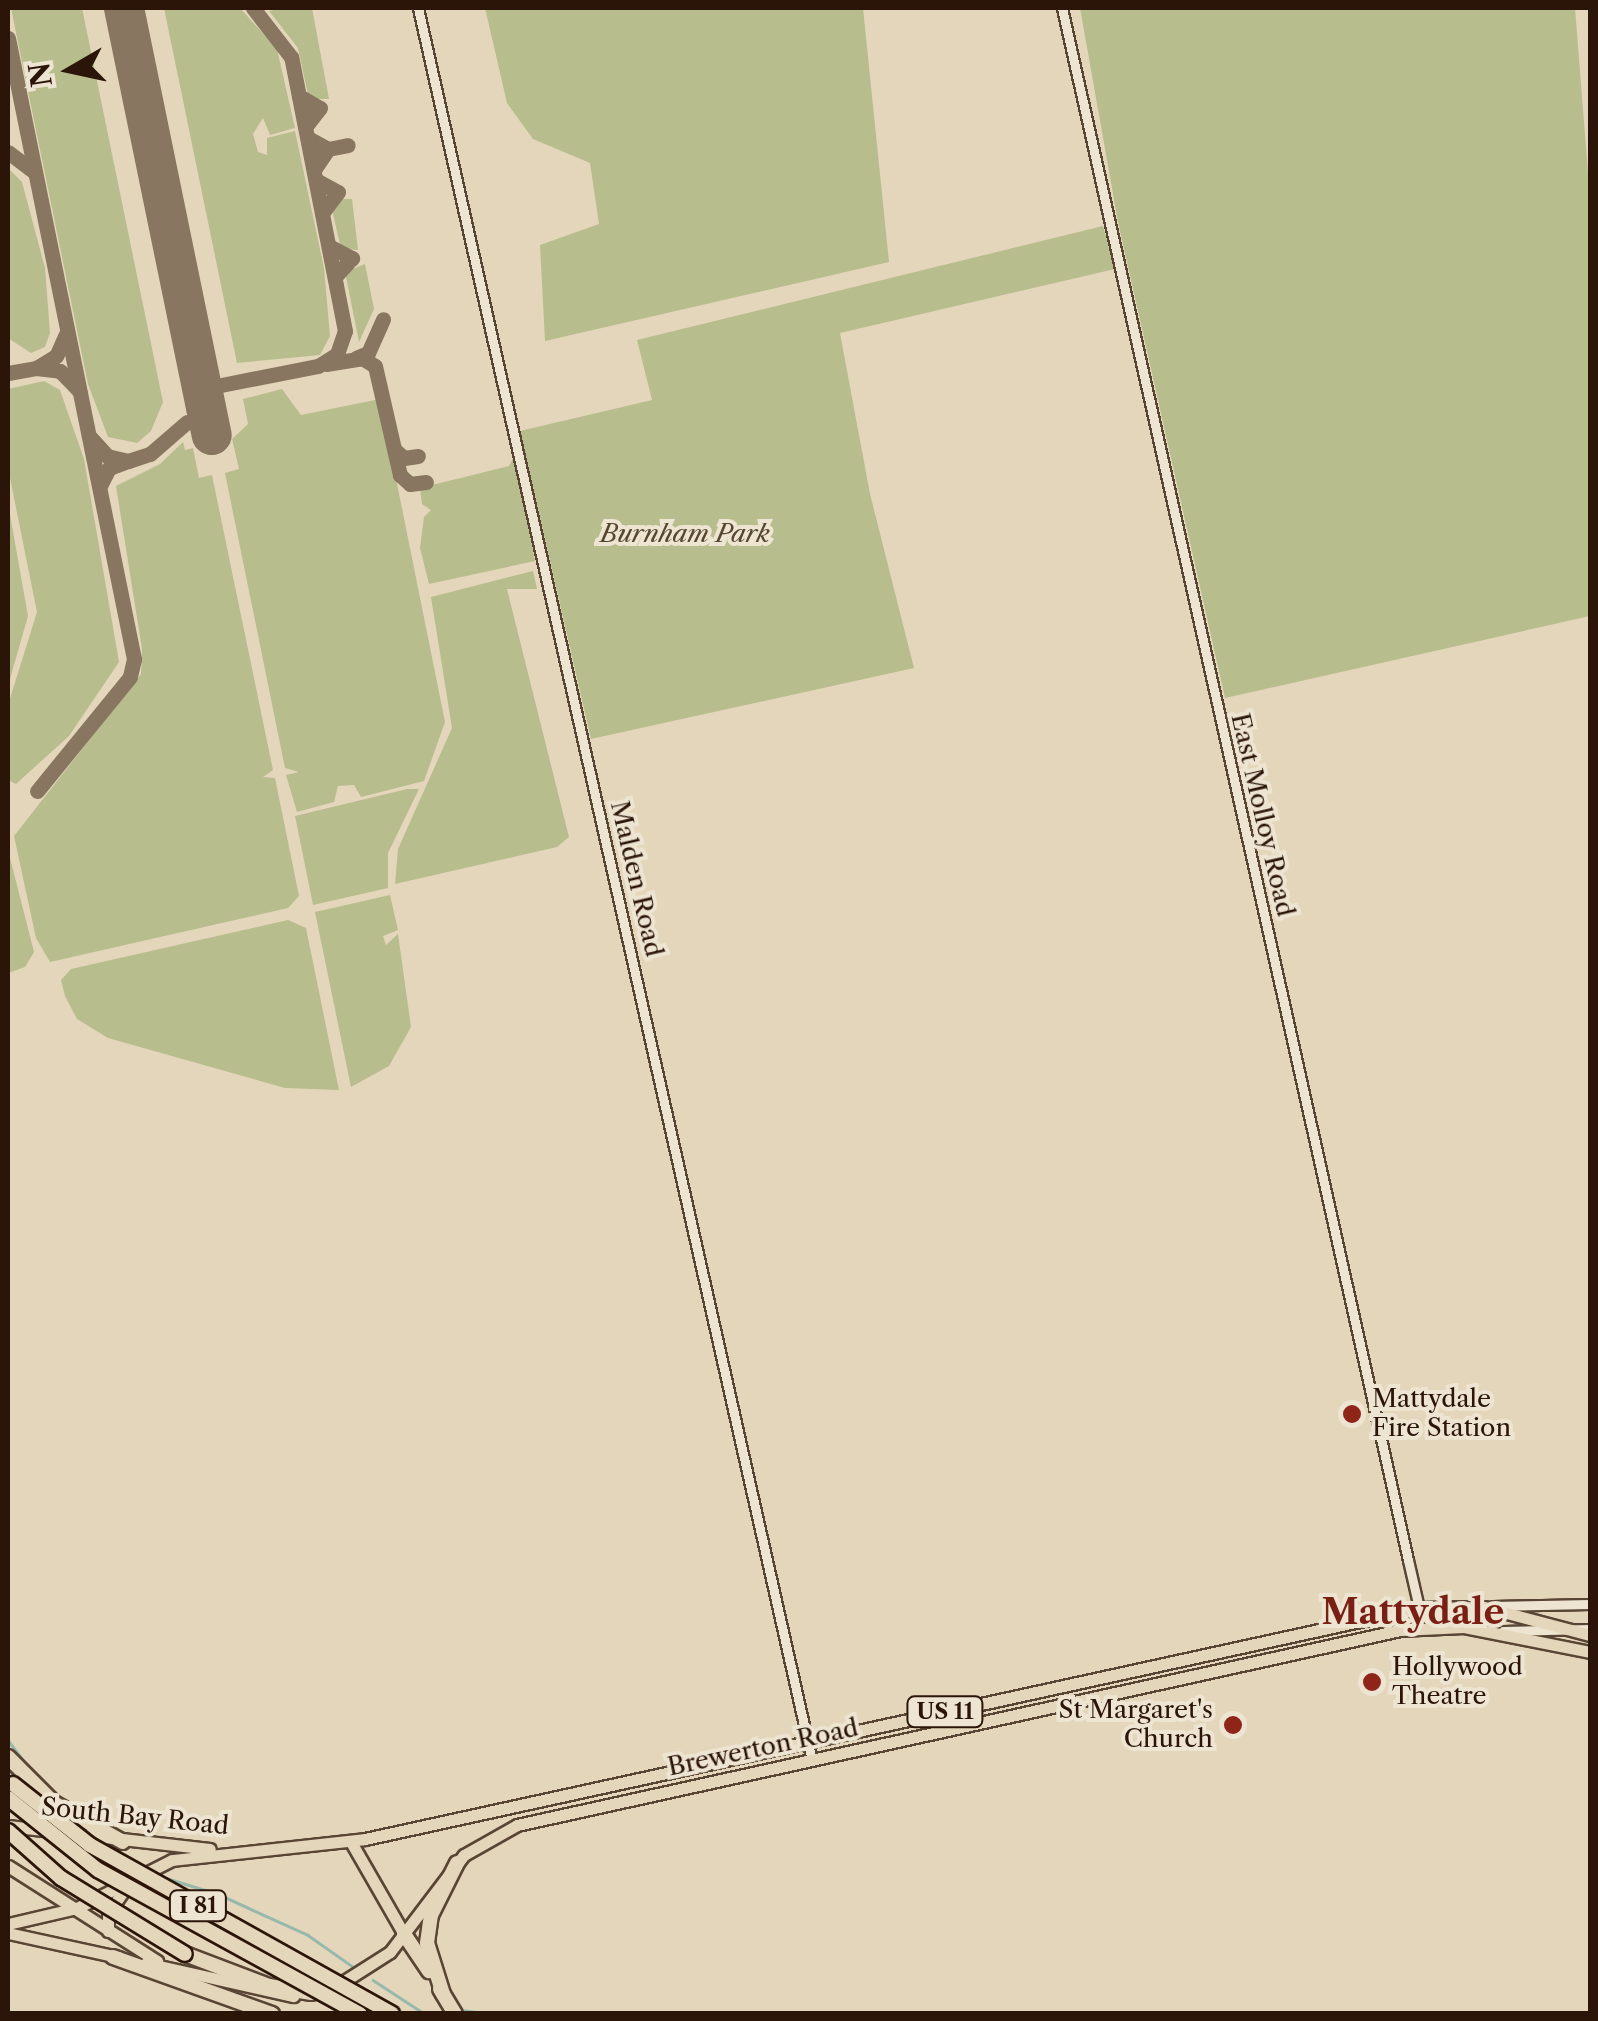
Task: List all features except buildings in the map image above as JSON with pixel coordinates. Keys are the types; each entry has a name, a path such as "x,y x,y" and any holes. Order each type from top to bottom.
{"highway":[{"path":"8,1757 54,1804 124,1842"},
{"name":"I 81","path":"9,1786 98,1870 360,2014"},
{"name":"I 81","path":"9,1786 90,1845 392,2014"},
{"path":"8,1829 61,1878 185,1954 269,1986 311,1993"},
{"path":"443,1994 427,1943 432,1915 457,1863"},
{"path":"404,1934 455,2014"},
{"path":"113,1956 272,2014"},
{"path":"219,1984 284,2014"}],"main road":[{"name":"Brewerton Road","path":"8,1924 77,1908 172,1860 351,1842 1419,1608 1484,1606 1586,1631"},
{"name":"Brewerton Road","path":"8,1933 179,1970 219,1984 311,1993 356,1978 404,1934 457,1863 518,1825 1384,1633 1434,1627 1488,1630 1590,1652"},
{"name":"South Bay Road","path":"8,1829 259,1852"},
{"path":"351,1842 404,1934"},
{"path":"8,1866 108,1932 179,1970"},
{"path":"108,1932 112,1903 134,1879"}],"street":[{"name":"Malden Road","path":"418,8 812,1760"},
{"name":"East Molloy Road","path":"1062,8 1419,1608 1434,1627"},
{"path":"1484,1606 1590,1604"},
{"path":"1488,1630 1586,1631"}],"green space":[{"path":"11,8 82,8 163,402 151,431 137,443 108,437 88,384"},
{"path":"164,8 240,8 277,49 295,128 270,135 263,118 253,134 258,152 267,155 267,138 295,131 324,268 330,336 320,355 237,363"},
{"path":"312,8 329,99 309,99 298,48 269,11"},
{"path":"485,8 863,8 889,262 545,341 540,245 599,224 590,163 533,139 507,103"},
{"path":"1080,8 1575,8 1590,198 1590,616 1225,698 1118,222"},
{"path":"8,168 22,182 45,268 50,333 45,347 31,353 8,338"},
{"path":"339,199 352,199 358,250 341,249 331,205"},
{"name":"Burnham Park","path":"1103,226 1115,269 840,333 870,494 914,668 591,739 520,431 652,400 637,340"},
{"path":"365,264 374,309 359,342 345,272"},
{"path":"44,381 60,390 84,459 119,662 69,736 16,784 8,780 8,705 37,612 8,468 8,389"},
{"path":"282,389 301,415 380,399 445,722 424,781 361,797 354,785 338,786 334,802 297,812 286,775 299,772 285,768 225,473 239,469 232,439 248,424 243,399"},
{"path":"183,442 185,450 193,448 199,478 212,475 273,770 263,777 275,778 299,896 288,908 50,962 36,938 14,836 141,674 142,649 116,486 160,464"},
{"path":"514,456 535,561 429,584 420,548 424,517 431,510 422,504 420,488 509,466"},
{"path":"8,510 28,616 8,686"},
{"path":"533,571 537,589 507,589 569,837 557,847 395,884 398,849 452,728 431,597"},
{"path":"419,789 388,853 388,888 313,905 295,816"},
{"path":"8,850 34,952 25,967 8,973"},
{"path":"390,895 398,930 383,936 386,945 398,934 411,1027 389,1066 351,1087 315,912"},
{"path":"288,920 306,928 339,1090 285,1088 108,1038 77,1019 65,996 61,980 71,969"}],"waterway":[{"path":"8,1740 31,1770"},
{"path":"163,1877 218,1894 308,1935 352,1966"},
{"path":"373,1980 422,2012 443,2013"},
{"path":"462,2010 489,2014"}],"taxiway":[{"path":"221,385 318,366 337,354 345,331 291,57 253,8"},
{"path":"8,38 134,659 130,677 37,791"},
{"path":"299,96 320,108 305,127"},
{"path":"308,138 328,149 314,170"},
{"path":"328,149 348,145"},
{"path":"8,152 33,171"},
{"path":"316,180 338,192 323,212"},
{"path":"331,247 352,258 336,276"},
{"path":"356,358 368,353 383,319"},
{"path":"66,334 56,356 36,368 60,371 79,391"},
{"path":"326,364 362,358 375,366 400,475 410,484 426,482"},
{"path":"8,373 36,368"},
{"path":"128,461 150,454 187,422"},
{"path":"91,438 107,456 128,461 109,468 100,486"},
{"path":"395,450 404,458 418,456"}],"runway":[{"path":"124,8 212,435"}],"place":[{"name":"Mattydale Fire Station","path":"1352,1414"},
{"name":"Hollywood Theatre","path":"1372,1682"},
{"name":"St Margaret's Church","path":"1233,1725"}],"district":[{"name":"Mattydale","path":"1413,1612"}]}
